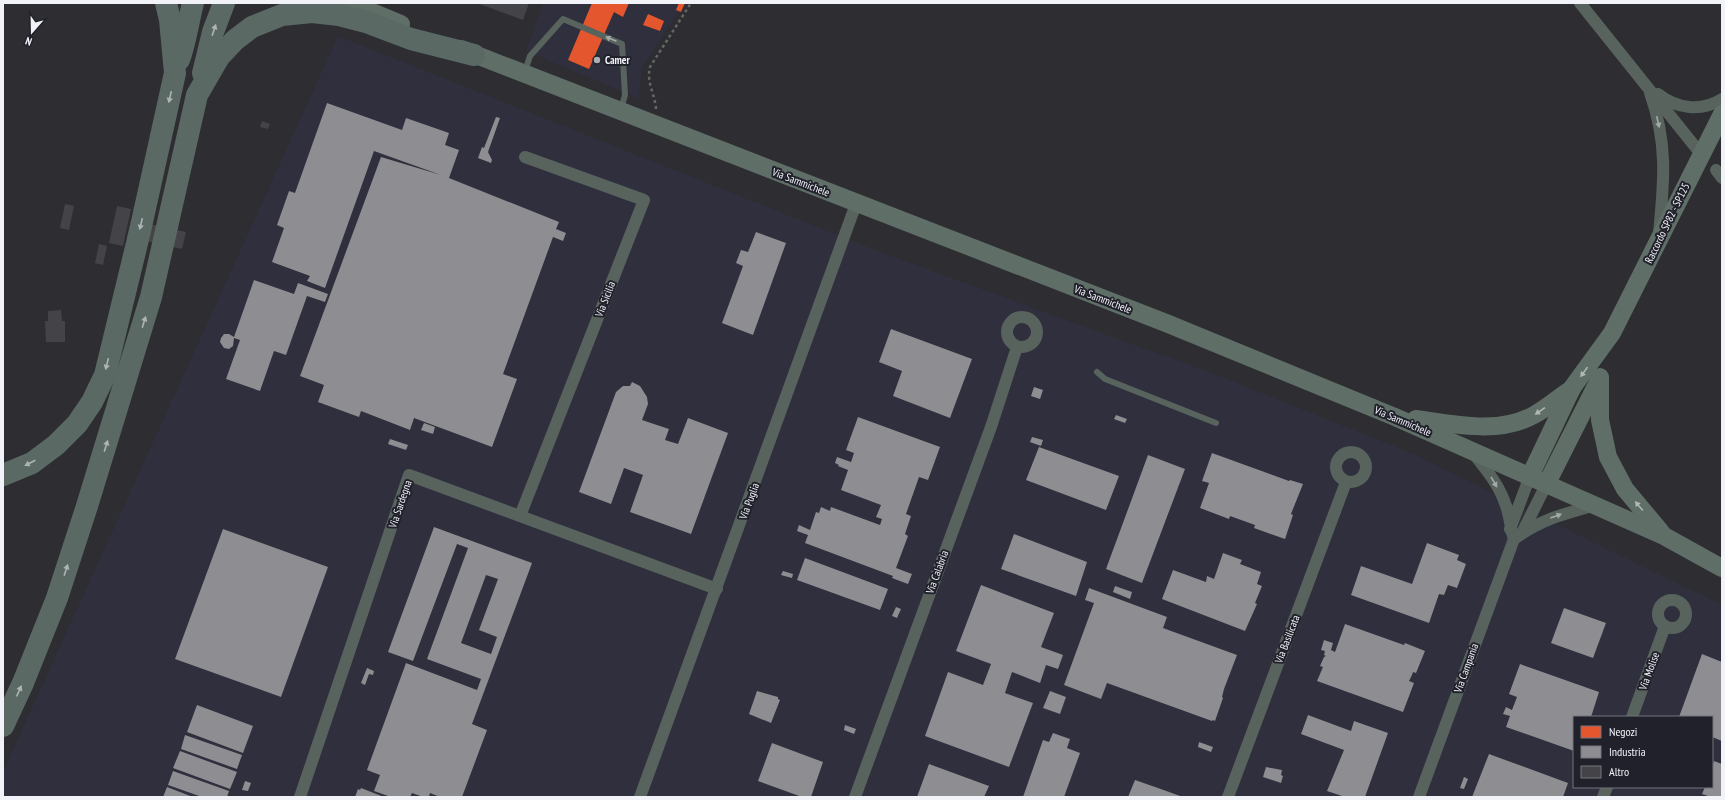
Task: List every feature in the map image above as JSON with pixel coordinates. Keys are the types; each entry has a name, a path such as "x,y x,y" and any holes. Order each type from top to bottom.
{"highway":[{"path":"166,3 170,20 175,73"},
{"path":"3,475 32,463 56,445 77,424 92,402 105,375 140,231 175,73 185,44 188,21 193,3"},
{"path":"3,726 23,683 57,598 92,491 151,297 213,32 224,3"},
{"path":"198,95 219,57 235,40 252,27 282,15 312,12 339,15 366,22 412,39 474,55"}],"main road":[{"name":"Via Sammichele","path":"350,3 474,55 1158,320 1395,417 1664,536 1722,568"},
{"name":"Raccordo SP82 - SP125","path":"1612,333 1722,114"},
{"path":"1547,483 1600,377 1612,333"},
{"path":"1530,476 1572,388 1612,333"},
{"path":"1600,377 1600,420 1608,457 1625,489 1664,536"},
{"path":"1395,417 1472,427 1502,426 1533,416 1572,388"}],"street":[{"path":"1580,3 1701,154"},
{"path":"1647,85 1666,100 1680,107 1697,108 1714,104 1722,100"},
{"path":"1647,85 1654,106 1662,140 1664,164 1658,241"},
{"name":"Via Sicilia","path":"520,516 644,200 525,157"},
{"name":"Via Puglia","path":"640,797 856,204"},
{"name":"Via Calabria","path":"855,797 991,427 1016,347"},
{"name":"Via Campania","path":"1471,450 1493,479 1506,506 1515,534"},
{"name":"Via Sardegna","path":"300,797 410,475 717,589"},
{"name":"Via Campania","path":"1419,797 1515,534 1530,476"},
{"name":"Via Basilicata","path":"1228,797 1346,482"},
{"name":"Via Campania","path":"1515,534 1547,483"},
{"path":"1515,534 1565,513 1596,505"},
{"name":"Via Molise","path":"1632,716 1665,626"}],"lane":[{"path":"524,74 530,56 563,19 622,44 625,95 620,112"},
{"path":"1097,372 1105,379 1216,423"}],"path":[{"path":"653,125 656,100 649,82 648,75 650,67 691,3"}],"shaded area":[{"name":"Camer","path":"543,3 684,3 642,68 639,99 526,51"},
{"path":"338,36 886,254 1212,373 1414,454 1722,605 1722,797 3,797 3,771"}],"building: Negozi":[{"path":"592,3 629,3 623,17 614,12 589,69 568,60"},
{"path":"679,3 685,3 681,12 676,10"},
{"path":"648,14 664,21 660,31 643,25"}],"building: Industria":[{"path":"327,103 402,130 406,118 449,133 445,145 459,150 449,178 559,222 556,229 566,233 563,241 553,237 503,374 517,379 492,447 414,418 410,430 361,411 359,417 318,402 324,385 300,376 381,157 441,175 374,151 325,288 307,281 310,276 272,262 284,228 277,225 289,191 295,193"},
{"path":"496,117 500,118 488,152 492,160 491,163 478,158 482,147 484,148"},
{"path":"756,232 786,243 753,335 722,323 743,266 736,263 741,250 748,252"},
{"path":"254,280 294,294 298,283 328,294 325,302 307,296 286,355 274,351 260,391 226,379 240,340 234,338 233,346 229,349 224,348 220,342 224,334 229,334 234,337"},
{"path":"891,329 972,359 950,418 893,396 902,371 879,362"},
{"path":"632,382 640,386 647,397 648,404 642,420 669,429 665,440 678,444 688,418 728,433 691,534 630,512 643,475 624,468 611,504 579,492 616,392 623,386 630,386"},
{"path":"1034,387 1043,390 1040,399 1031,396"},
{"path":"1116,415 1127,419 1125,423 1114,419"},
{"path":"858,417 940,447 928,480 919,477 906,514 911,516 905,534 908,536 896,568 912,574 908,584 892,578 893,576 805,543 808,535 797,531 799,525 810,530 816,512 819,513 821,507 830,511 831,507 880,525 882,519 876,517 881,505 841,490 848,470 838,466 839,465 835,463 837,457 851,462 854,453 846,450"},
{"path":"424,423 435,427 433,434 421,430"},
{"path":"1032,437 1043,440 1041,446 1030,442"},
{"path":"390,439 408,445 406,450 388,444"},
{"path":"1039,447 1119,476 1106,510 1026,480"},
{"path":"1212,453 1289,481 1303,484 1291,514 1293,515 1285,539 1254,528 1255,525 1230,516 1229,519 1200,508 1209,483 1202,481"},
{"path":"1148,455 1185,469 1142,583 1106,569"},
{"path":"434,527 532,563 472,724 487,730 462,797 440,797 430,793 429,797 423,797 412,793 410,797 391,797 374,791 380,775 367,770 406,663 477,690 481,679 427,659 468,548 457,544 413,661 388,652","holes":["486,575 498,579 479,630 497,637 491,654 461,643"]},
{"path":"223,529 328,567 281,697 175,659"},
{"path":"1014,534 1087,562 1076,596 1001,569"},
{"path":"1427,543 1459,555 1457,560 1466,564 1457,588 1448,585 1444,595 1439,594 1429,623 1351,595 1361,566 1412,584"},
{"path":"1223,553 1242,560 1240,564 1261,572 1257,584 1262,586 1255,603 1257,604 1245,631 1162,599 1173,570 1206,582 1207,576 1214,579"},
{"path":"805,558 888,589 880,610 797,580"},
{"path":"783,571 793,574 792,578 781,575"},
{"path":"981,585 1054,613 1041,647 1063,655 1058,669 1046,665 1040,683 1012,672 1005,693 1033,703 1009,767 925,736 948,672 983,685 991,664 956,651"},
{"path":"1115,586 1132,592 1130,599 1113,592"},
{"path":"1089,588 1167,617 1163,628 1237,655 1224,689 1223,698 1215,721 1107,683 1101,699 1064,685 1094,603 1085,600"},
{"path":"896,607 901,609 897,618 892,616"},
{"path":"1564,608 1606,623 1593,658 1551,643"},
{"path":"1345,624 1425,651 1416,673 1413,672 1409,681 1414,683 1403,712 1317,681 1323,667 1320,666 1324,657 1326,656 1324,655 1325,651 1321,650 1324,640 1333,643 1331,650 1335,652"},
{"path":"1702,654 1722,662 1722,741 1713,737 1713,716 1679,716"},
{"path":"1520,664 1599,692 1591,716 1573,716 1573,751 1506,727 1510,716 1503,714 1506,707 1512,710 1517,697 1509,694"},
{"path":"367,668 374,671 373,675 369,674 365,685 361,683"},
{"path":"757,691 778,697 780,700 771,723 749,714"},
{"path":"1050,691 1066,697 1060,714 1043,708"},
{"path":"197,705 253,726 243,753 187,732"},
{"path":"1308,715 1351,731 1354,721 1388,733 1365,797 1345,797 1327,791 1344,750 1301,734"},
{"path":"845,725 856,729 854,734 844,730"},
{"path":"1053,733 1070,739 1067,748 1080,753 1064,797 1023,797 1043,740 1049,742"},
{"path":"185,735 242,755 237,769 181,749"},
{"path":"1199,742 1213,747 1211,752 1198,747"},
{"path":"772,743 823,762 811,797 802,797 758,781"},
{"path":"180,751 237,772 230,789 173,768"},
{"path":"1489,754 1568,783 1563,797 1472,797"},
{"path":"1714,761 1722,764 1722,797 1711,797 1702,794 1705,788 1713,788"},
{"path":"929,764 989,786 984,797 917,797"},
{"path":"1266,767 1282,770 1281,775 1283,776 1281,783 1263,777"},
{"path":"173,771 229,791 227,797 202,797 168,785"},
{"path":"1464,777 1468,779 1464,789 1460,788"},
{"path":"1135,780 1158,788 1183,797 1128,797"},
{"path":"245,781 251,783 248,791 242,790"},
{"path":"167,787 193,797 163,797"},
{"path":"361,788 384,797 355,797 358,789 360,790"}],"building: Altro":[{"path":"477,3 529,3 523,20"},
{"path":"262,121 270,124 268,129 260,127"},
{"path":"65,204 74,206 69,230 60,228"},
{"path":"117,206 131,209 123,246 109,243"},
{"path":"131,220 186,232 182,249 127,237"},
{"path":"99,244 107,246 103,265 95,263"},
{"path":"61,310 62,321 65,321 65,342 46,342 45,321 48,321 48,311"}],"place":[{"name":"Camer","path":"597,60"}]}
